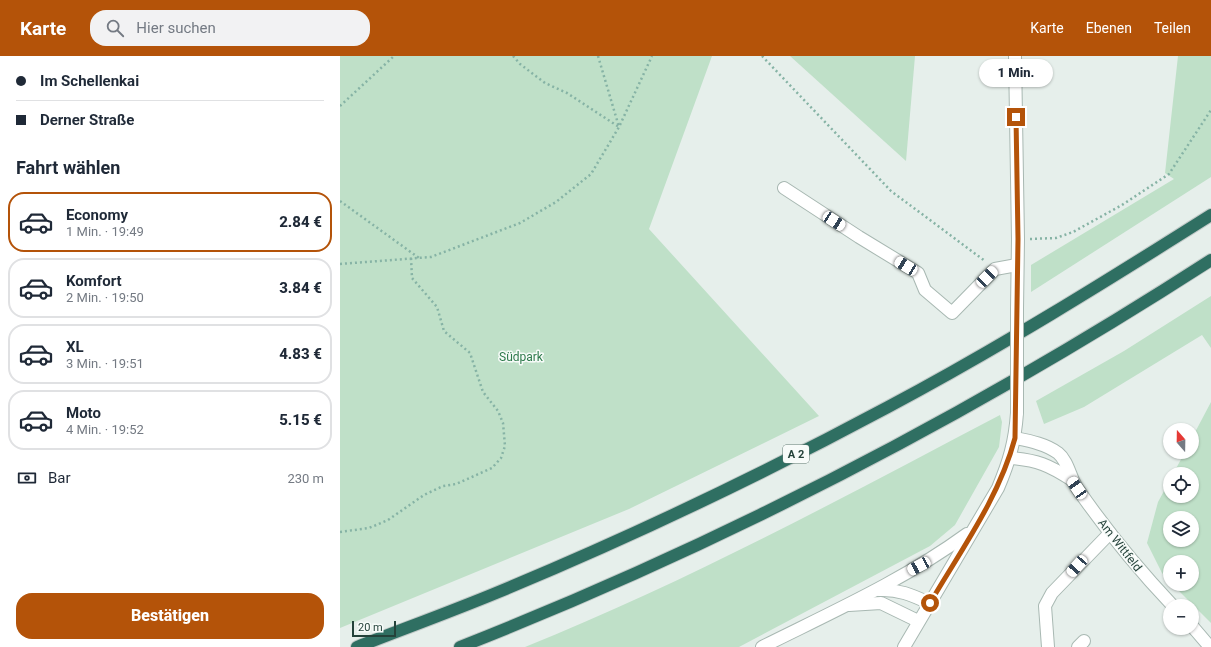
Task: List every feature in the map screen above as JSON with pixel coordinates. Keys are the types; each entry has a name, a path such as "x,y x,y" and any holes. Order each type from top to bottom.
{"highway":[{"name":"A 2","path":"357,647 504,589 640,530 781,462 889,407 1001,344 1211,215"},
{"path":"460,647 526,621 675,555 792,499 997,390 1211,260"}],"street":[{"path":"904,647 998,488 1010,458 1015,438 1017,413 1018,239 1015,56"},
{"path":"784,188 859,238 918,273 924,290 952,313 995,269 1017,265"},
{"name":"Am Wittfeld","path":"1015,438 1037,443 1058,453 1064,461 1072,480 1110,533 1146,578 1166,599"},
{"name":"Am Wittfeld","path":"1010,458 1032,460 1047,465 1072,480"},
{"path":"762,647 848,606 873,590 925,562 973,530"},
{"path":"1048,647 1046,606 1052,593 1110,533"},
{"path":"873,590 894,589 930,603"},
{"path":"848,606 880,603 918,621"},
{"path":"1199,634 1210,647"}],"path":[{"path":"340,106 394,56"},
{"path":"513,56 520,64 545,83 567,93 619,127"},
{"path":"598,56 619,127"},
{"path":"340,264 431,257 520,223 556,202 591,174 619,127 652,56"},
{"path":"762,56 891,191 995,269"},
{"path":"1018,239 1056,238 1073,232 1122,205 1169,174 1211,110"},
{"path":"340,201 419,258"},
{"path":"340,532 369,528 388,520 424,495 443,486 456,484 492,468 501,458 505,446 503,423 498,411 483,392 470,353 444,331 437,307 412,278 410,258"}],"green space":[{"name":"Südpark","path":"340,56 712,56 649,229 819,416 629,509 340,628"},
{"path":"790,56 915,56 906,161"},
{"path":"1178,56 1211,56 1211,177 1031,292 1031,265 1174,179 1165,173"},
{"path":"1211,296 1211,348 1202,335 1084,407 1044,424 1036,401 1124,351"},
{"path":"1211,402 1211,623 1199,611 1199,599 1187,599 1179,591 1199,591 1199,555 1163,555 1163,574 1147,543 1158,502 1163,493 1163,503 1199,503 1199,467 1177,467 1181,459 1199,459 1199,425"},
{"path":"1000,415 1002,422 999,447 955,525 930,546 739,647 525,647 646,594 766,537"}],"route":[{"path":"930,603 998,488 1008,463 1015,438 1017,413 1016,300 1018,239 1016,117"}]}
